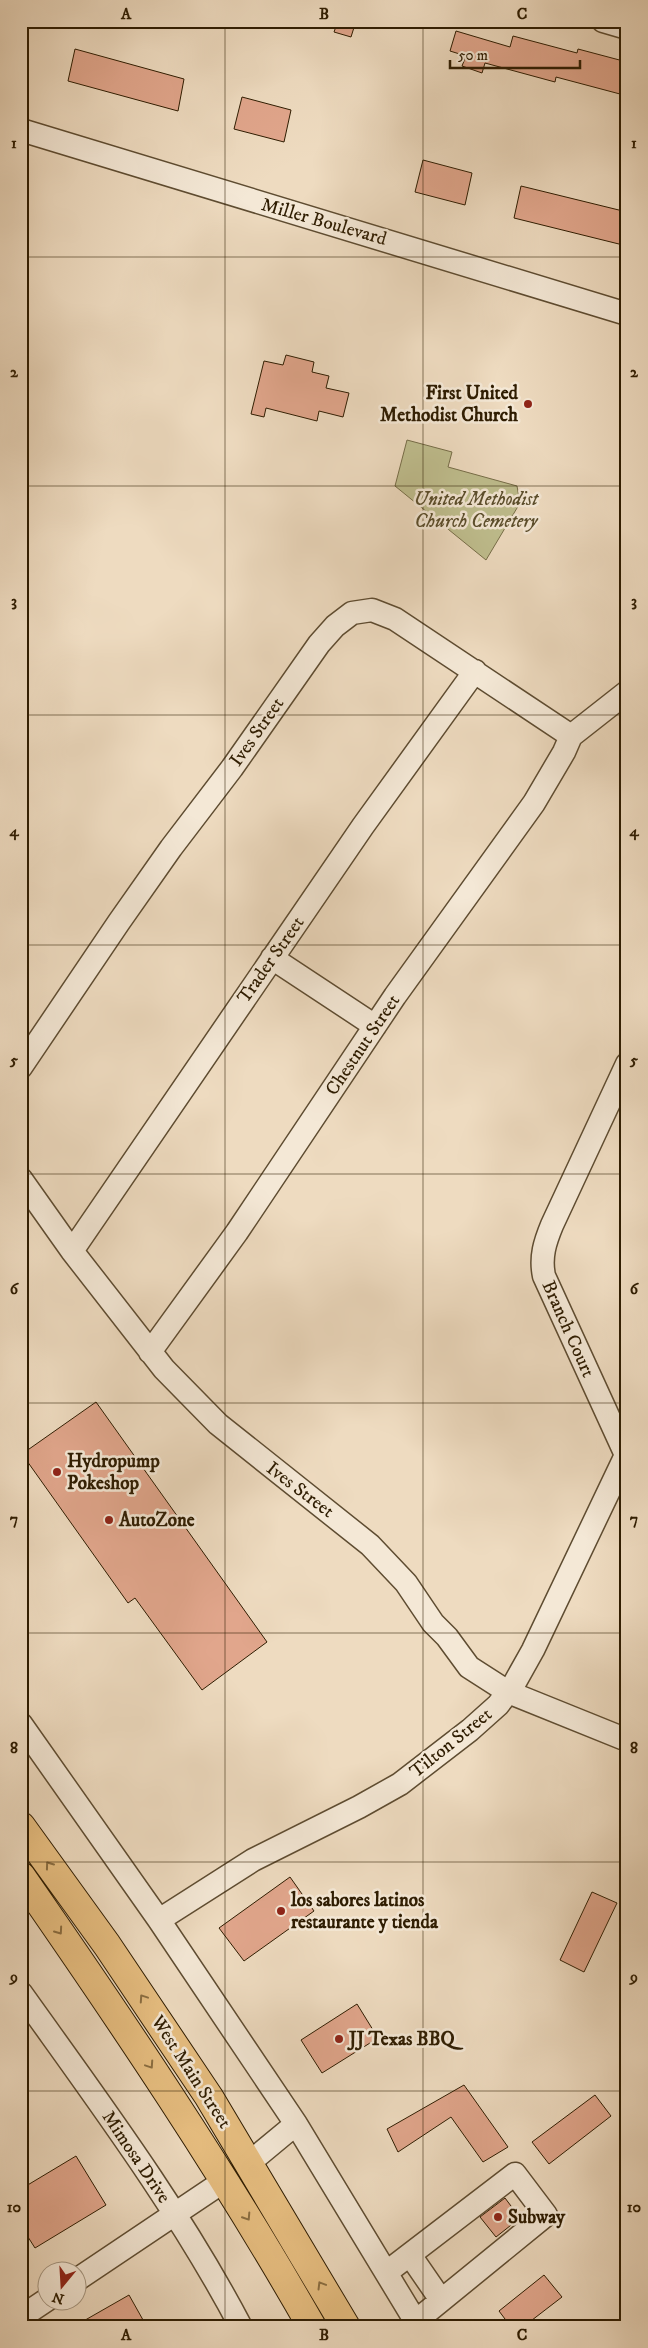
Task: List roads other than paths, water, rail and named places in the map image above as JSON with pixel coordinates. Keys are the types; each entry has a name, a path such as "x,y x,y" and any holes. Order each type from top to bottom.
{"main road":[{"name":"West Main Street","path":"21,1826 134,1985 209,2097 346,2327"},
{"name":"West Main Street","path":"21,1876 177,2106 266,2246 312,2327"},
{"path":"224,2181 249,2163"}],"street":[{"path":"603,21 627,28"},
{"name":"Miller Boulevard","path":"21,130 627,314"},
{"name":"Ives Street","path":"21,1067 171,848 232,768 319,644 344,618 362,610 372,610 383,614 475,671 571,736"},
{"name":"Trader Street","path":"72,1251 363,826 475,671"},
{"path":"571,736 627,692"},
{"name":"Chestnut Street","path":"150,1352 193,1296 375,1026 534,803 564,752 571,736"},
{"path":"272,958 375,1026"},
{"name":"Branch Court","path":"626,1454 544,1276 542,1253 552,1225 627,1064"},
{"name":"Ives Street","path":"21,1179 72,1251 150,1352 218,1424 370,1545 406,1583 433,1623 447,1637 469,1667 508,1692 627,1740"},
{"name":"Tilton Street","path":"159,1920 253,1860 359,1807 400,1784 470,1730 498,1705 534,1650 626,1454"},
{"path":"21,1724 159,1920 296,2124 418,2324 442,2300 546,2214 514,2174 387,2272"},
{"name":"Mimosa Drive","path":"21,1993 174,2214 224,2295 241,2327"},
{"path":"249,2163 296,2124"},
{"path":"88,2272 224,2181"},
{"path":"410,2255 442,2300"},
{"path":"21,2317 38,2306"}],"place":[{"name":"First United Methodist Church","path":"528,404"},
{"name":"Hydropump Pokeshop","path":"57,1472"},
{"name":"AutoZone","path":"109,1520"},
{"name":"los sabores latinos restaurante y tienda","path":"281,1911"},
{"name":"JJ Texas BBQ","path":"339,2039"},
{"name":"Subway","path":"498,2217"}],"park label":[{"name":"United Methodist Church Cemetery","path":"476,510"}]}
